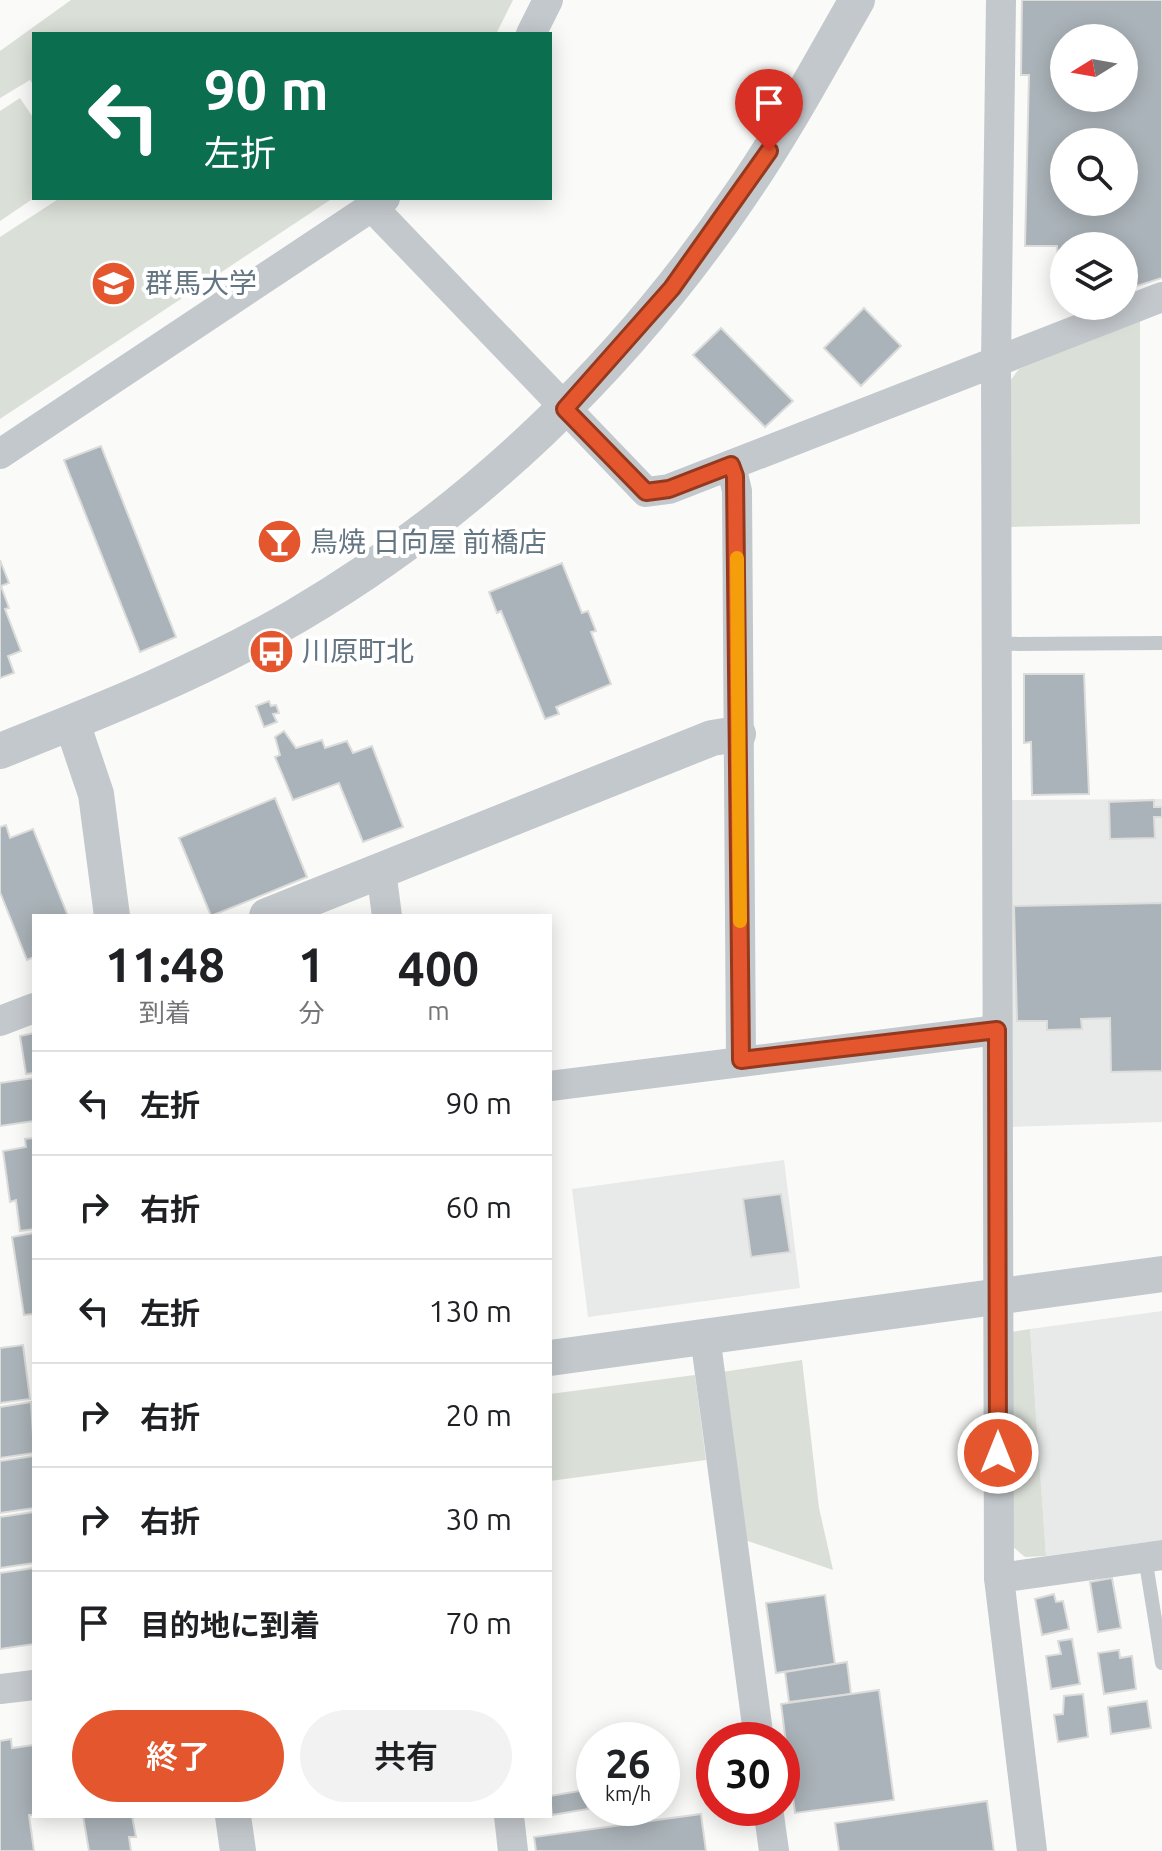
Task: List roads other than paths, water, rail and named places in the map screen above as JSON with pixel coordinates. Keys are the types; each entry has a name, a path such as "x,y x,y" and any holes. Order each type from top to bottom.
{"street":[{"path":"532,32 548,0"},
{"path":"0,751 72,723 217,658 351,582 484,482 565,409 672,288 739,197 857,0"},
{"path":"1001,0 996,362 999,1578 1032,1851"},
{"path":"0,454 378,202 565,409 646,492 669,489 1162,297"},
{"path":"731,465 737,491 741,1060"},
{"path":"72,723 96,794 112,914"},
{"path":"272,914 712,738 738,734"},
{"path":"381,871 387,914"},
{"path":"0,1021 32,1009"},
{"path":"552,1086 997,1030"},
{"path":"552,1358 1162,1274"},
{"path":"705,1336 757,1722"},
{"path":"999,1578 1154,1556"},
{"path":"0,1689 32,1685"},
{"path":"233,1818 238,1851"},
{"path":"509,1818 513,1851"},
{"path":"771,1826 774,1851"}],"lane":[{"path":"996,644 1162,643"},
{"path":"1154,1556 1162,1663"}],"place":[{"name":"群馬大学","path":"114,283"},
{"name":"鳥焼 日向屋 前橋店","path":"279,542"},
{"name":"川原町北","path":"271,651"}]}
